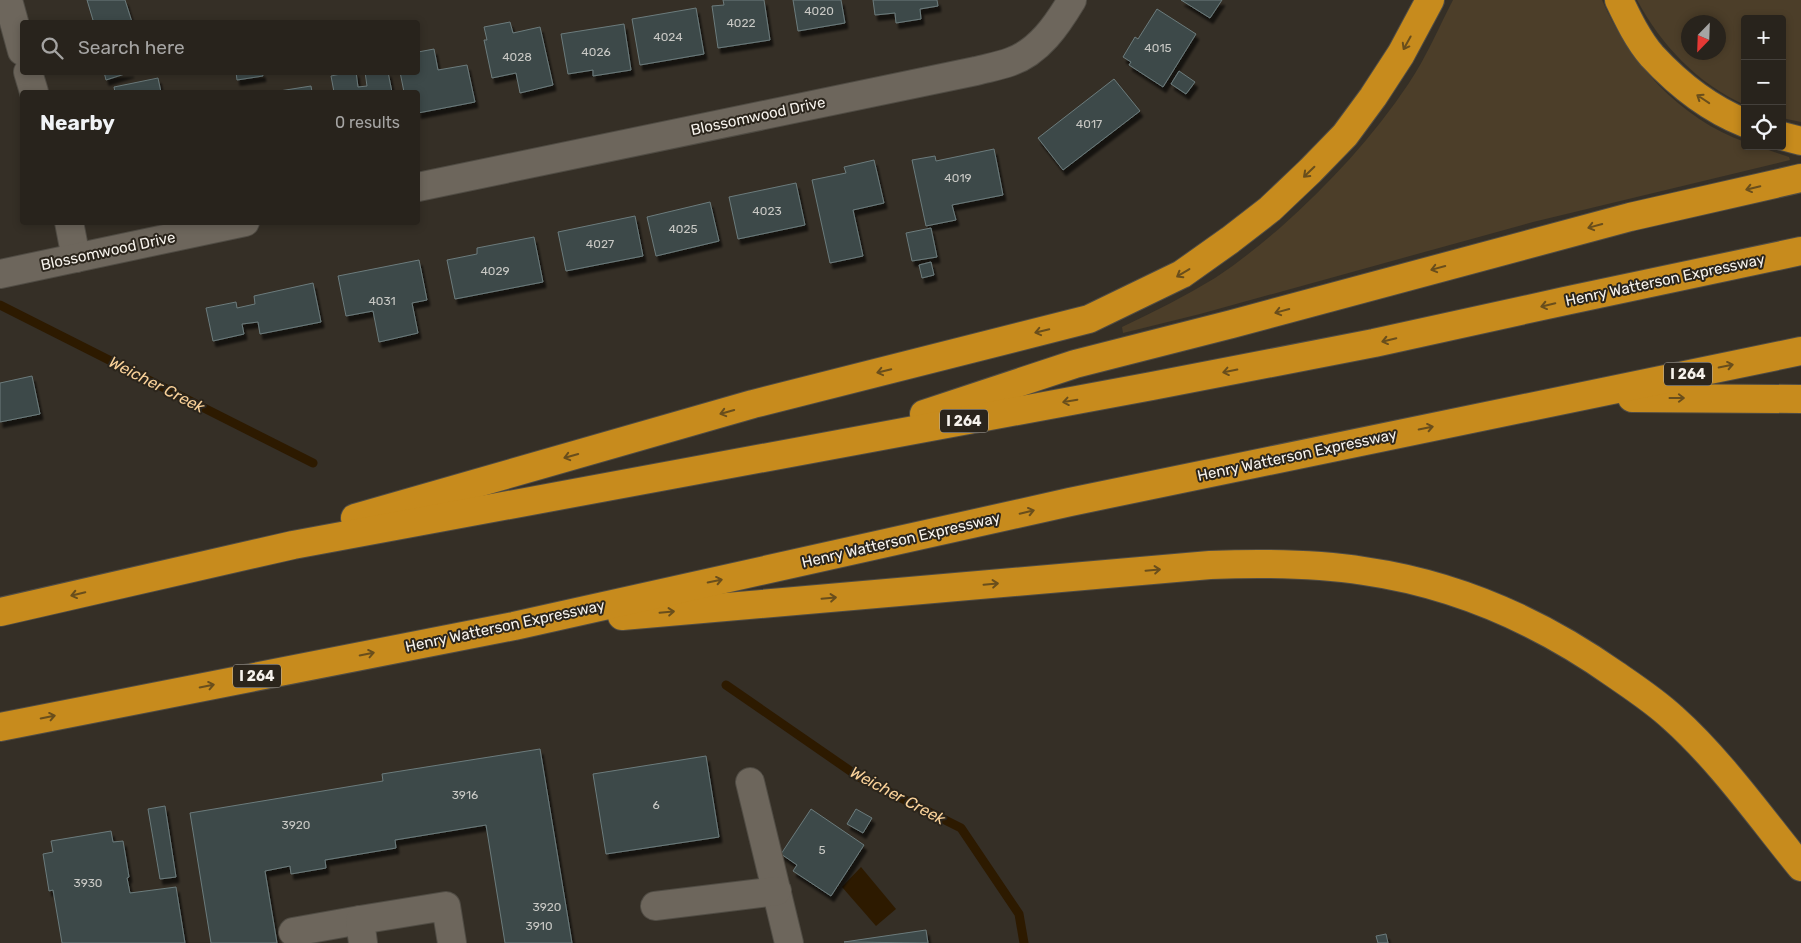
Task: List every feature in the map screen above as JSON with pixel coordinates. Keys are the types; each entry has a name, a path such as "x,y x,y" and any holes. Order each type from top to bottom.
{"highway":[{"path":"126,583 752,404 1089,319 1182,274 1230,240 1277,202 1345,135 1401,54 1430,0"},
{"path":"1619,0 1629,21 1652,55 1689,90 1729,117 1741,122"},
{"path":"1786,137 1801,141"},
{"path":"829,446 1075,364 1241,322 1630,217 1801,178"},
{"name":"Henry Watterson Expressway","path":"0,612 292,545 1142,388 1374,343 1801,251"},
{"name":"Henry Watterson Expressway","path":"0,727 514,626 1070,502 1801,351"},
{"path":"1576,397 1801,399"},
{"path":"514,626 1210,565 1262,563 1364,571 1412,580 1450,591 1496,608 1548,632 1591,657 1673,718 1709,754 1801,866"}],"street":[{"path":"8,0 20,44"},
{"name":"Blossomwood Drive","path":"420,187 976,71 1012,61 1036,46 1052,31 1072,0"},
{"path":"29,75 33,90"},
{"path":"70,225 76,258"},
{"name":"Blossomwood Drive","path":"0,274 231,225"},
{"path":"750,782 789,943"},
{"path":"655,906 777,891"},
{"path":"293,932 362,932 446,906 452,943"}],"shaded area":[{"path":"1453,0 1602,0 1613,23 1642,66 1659,86 1678,103 1699,119 1721,132 1741,140 1741,150 1769,150 1789,157 1790,160 1533,222 1200,314 1123,333 1122,327 1158,310 1215,278 1281,227 1350,159 1381,122 1409,83"},
{"path":"1637,0 1801,0 1801,122 1786,119 1786,15 1741,15 1741,103 1712,86 1682,62 1657,32"},
{"path":"861,867 896,909 876,926 842,887"}],"building":[{"path":"87,0 125,0 131,20 93,20"},
{"path":"723,0 764,0 770,40 718,48 712,6 724,5"},
{"path":"793,0 841,0 845,23 798,31"},
{"path":"873,0 937,0 938,6 920,9 921,19 896,23 895,13 875,15"},
{"path":"1181,0 1222,0 1210,18"},
{"path":"696,8 704,54 640,65 632,19"},
{"path":"1157,9 1196,34 1163,87 1129,65 1131,62 1123,57 1135,37 1138,39"},
{"path":"510,22 513,33 540,27 553,85 520,93 516,73 492,78 484,40 487,40 484,27"},
{"path":"624,24 631,70 593,76 593,70 568,74 561,34"},
{"path":"434,49 438,70 467,65 475,102 420,113 420,90 404,90 401,75 420,75 420,52"},
{"path":"1179,71 1195,82 1186,94 1171,84"},
{"path":"105,75 122,75 106,80"},
{"path":"236,75 263,76 237,80"},
{"path":"356,75 358,87 367,86 365,75 389,75 392,90 334,90 331,76"},
{"path":"158,78 161,90 115,90 114,87"},
{"path":"1114,79 1140,111 1063,170 1038,138"},
{"path":"311,86 312,90 286,90"},
{"path":"994,149 1003,195 952,205 956,220 926,226 912,160 935,156 936,161"},
{"path":"874,160 884,203 853,210 863,256 830,263 812,180 846,173 844,167"},
{"path":"796,183 805,225 738,239 729,197"},
{"path":"710,202 719,241 656,256 647,217"},
{"path":"635,216 643,256 566,271 558,232"},
{"path":"931,228 937,257 912,261 906,233"},
{"path":"534,237 543,282 455,299 447,260 477,254 477,248"},
{"path":"419,260 427,300 412,303 418,333 379,342 373,311 346,316 338,276"},
{"path":"931,262 934,275 922,278 919,265"},
{"path":"313,283 321,322 260,334 258,322 242,324 244,334 213,341 206,308 236,302 237,308 255,304 254,296"},
{"path":"32,376 40,414 0,422 0,383"},
{"path":"540,749 572,943 505,943 486,825 395,840 396,848 325,860 326,868 291,874 290,866 265,871 277,943 211,943 190,813 383,781 382,774"},
{"path":"706,756 719,837 606,854 593,774"},
{"path":"165,806 176,877 160,879 148,809"},
{"path":"811,809 864,845 831,896 793,871 797,865 781,854"},
{"path":"856,809 872,818 863,833 847,824"},
{"path":"111,831 113,842 123,841 130,893 176,887 185,943 62,943 53,890 49,891 43,854 53,852 51,841"},
{"path":"926,930 928,943 844,942"},
{"path":"1386,934 1388,943 1378,943 1376,936"}],"waterway":[{"name":"Weicher Creek","path":"0,305 313,463"},
{"name":"Weicher Creek","path":"726,685 859,777 961,828 1019,914 1024,943"}]}
